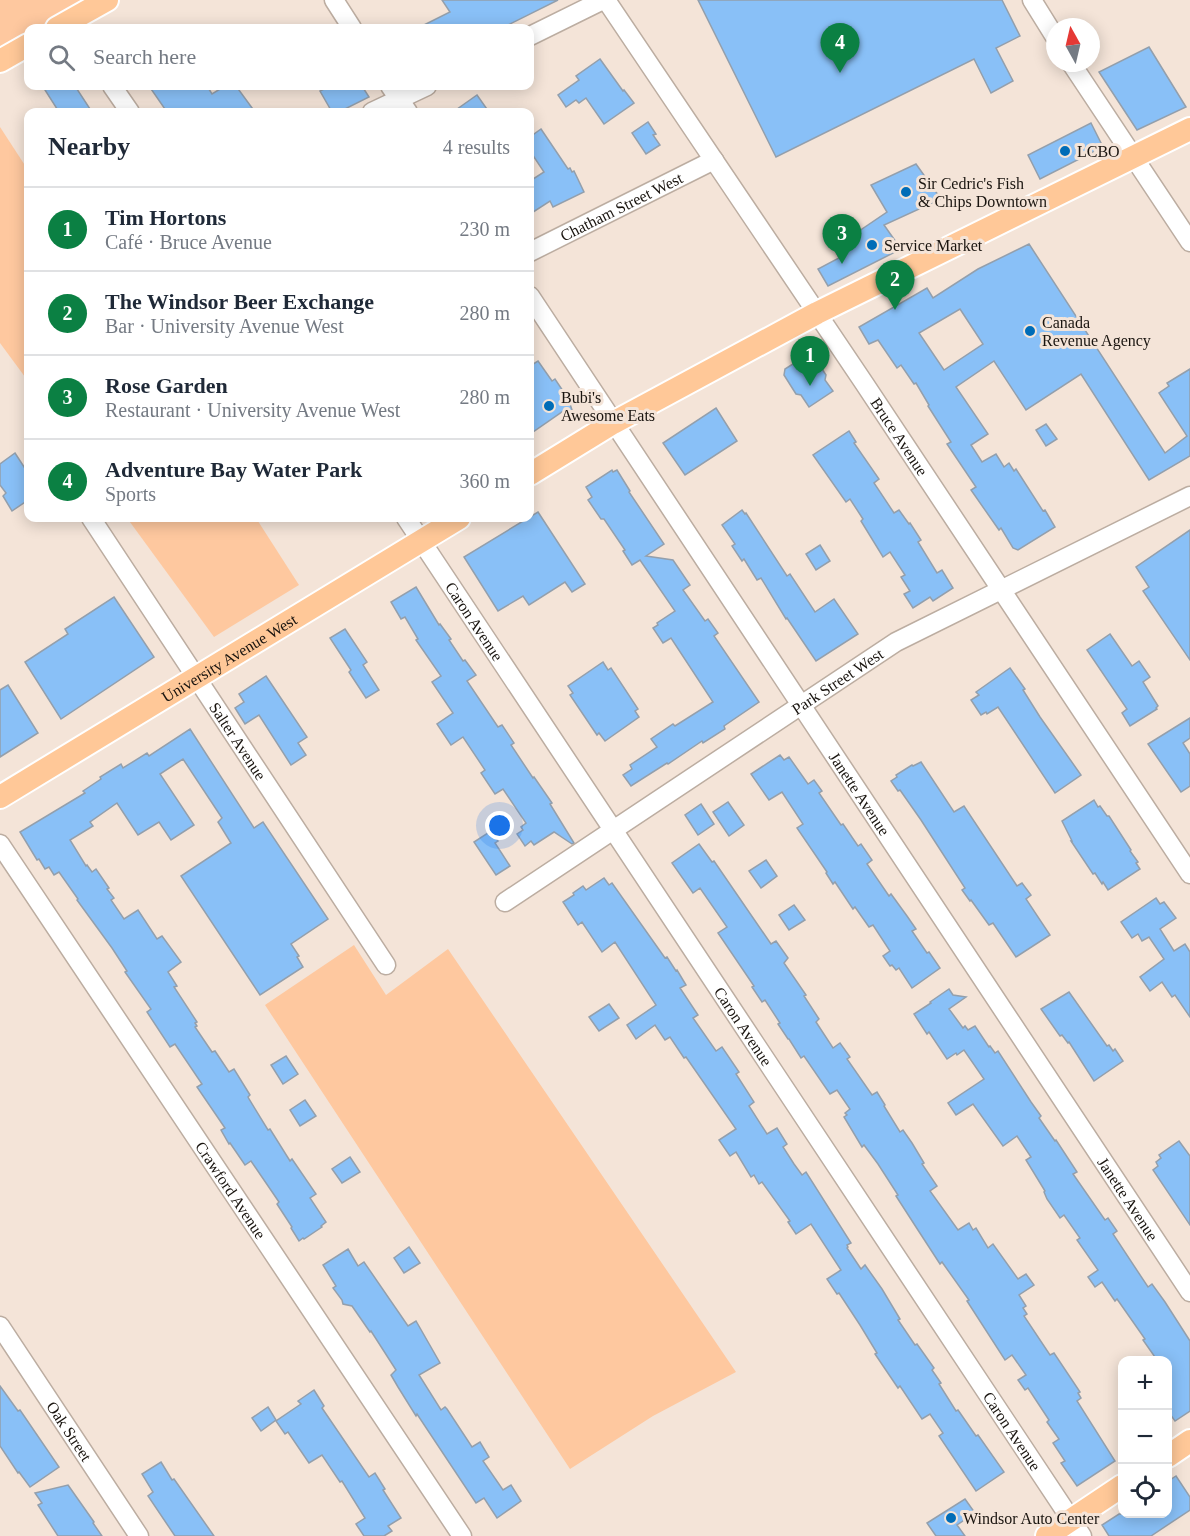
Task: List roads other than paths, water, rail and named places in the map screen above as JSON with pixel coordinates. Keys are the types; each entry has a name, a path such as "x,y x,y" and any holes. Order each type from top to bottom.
{"main road":[{"path":"69,24 107,0"},
{"path":"0,61 24,47"},
{"path":"534,472 613,423 817,313 1190,129"},
{"name":"University Avenue West","path":"0,797 452,522"},
{"path":"1172,1453 1190,1441"},
{"path":"1047,1536 1076,1528 1118,1490"}],"street":[{"path":"334,0 349,24"},
{"path":"534,34 605,0"},
{"name":"Bruce Avenue","path":"605,0 817,313 1190,874"},
{"path":"1032,0 1046,23"},
{"path":"1077,72 1190,242"},
{"path":"115,90 127,108"},
{"path":"380,108 418,90"},
{"name":"Chatham Street West","path":"534,250 714,160"},
{"name":"Janette Avenue","path":"534,303 1190,1292"},
{"name":"Park Street West","path":"505,902 896,642 1190,496"},
{"name":"Salter Avenue","path":"94,522 386,965"},
{"name":"Caron Avenue","path":"409,522 1076,1528"},
{"name":"Crawford Avenue","path":"0,844 462,1536"},
{"name":"Oak Street","path":"0,1326 139,1536"}],"place":[{"name":"Adventure Bay Water Park","path":"840,73"},
{"name":"LCBO","path":"1065,151"},
{"name":"Sir Cedric's Fish & Chips Downtown","path":"906,192"},
{"name":"Service Market","path":"872,245"},
{"name":"Rose Garden","path":"842,264"},
{"name":"The Windsor Beer Exchange","path":"895,310"},
{"name":"Canada Revenue Agency","path":"1030,331"},
{"name":"Tim Hortons","path":"810,386"},
{"name":"Bubi's Awesome Eats","path":"549,406"},
{"name":"Windsor Auto Center","path":"951,1518"}]}
